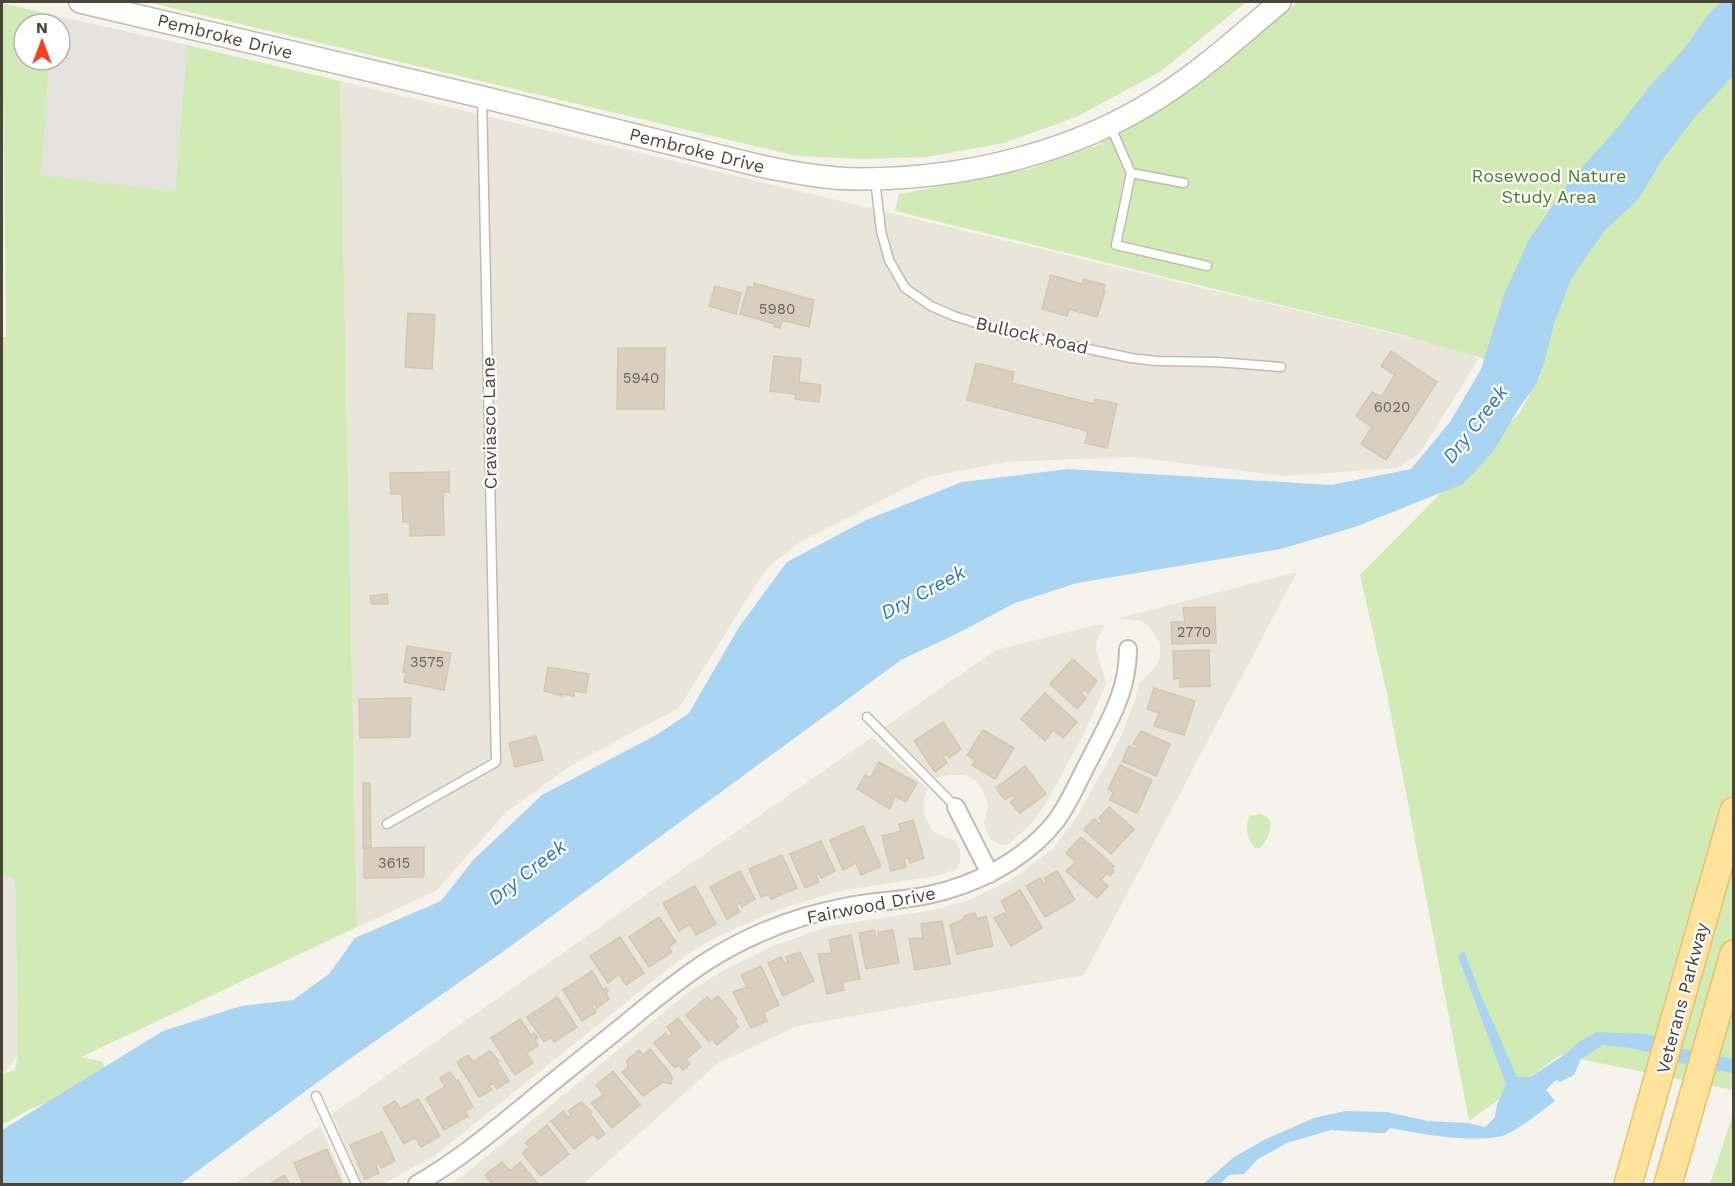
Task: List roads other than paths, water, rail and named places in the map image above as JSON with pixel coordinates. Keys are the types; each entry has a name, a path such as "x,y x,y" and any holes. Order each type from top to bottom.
{"main road":[{"name":"Veterans Parkway","path":"1628,1185 1734,811"},
{"name":"Veterans Parkway","path":"1668,1185 1732,961"}],"street":[{"name":"Pembroke Drive","path":"80,2 482,97 765,168 835,178 875,179 924,176 982,168 1057,146 1109,124 1160,97 1196,73 1280,2"},
{"name":"Fairwood Drive","path":"417,1185 466,1152 665,991 708,960 752,937 801,918 843,907 927,896 990,874 1018,856 1056,820 1113,714 1128,671 1128,649"},
{"path":"956,807 990,874"}],"lane":[{"name":"Craviasco Lane","path":"387,824 496,762 482,97"},
{"path":"1109,124 1131,174 1116,244 1207,266"},
{"path":"1131,174 1184,183"},
{"name":"Bullock Road","path":"875,179 881,231 889,261 905,288 931,306 998,330 1131,358 1281,366"},
{"path":"867,717 956,807"},
{"path":"316,1096 356,1185"}],"water":[{"name":"Dry Creek","path":"1721,2 1733,2 1733,76 1695,117 1662,160 1637,201 1605,230 1571,279 1554,324 1536,385 1519,408 1493,452 1463,484 1355,527 1281,549 1077,583 1015,603 901,660 511,946 334,1070 180,1184 2,1184 2,1130 163,1031 241,1006 293,1000 329,974 355,938 441,901 473,860 542,795 658,734 689,713 739,627 787,562 866,520 962,482 1068,469 1331,485 1411,469 1450,422 1481,369 1504,295 1528,241 1570,181 1619,126"},
{"path":"1464,951 1517,1077 1530,1077 1567,1053 1580,1041 1597,1032 1647,1034 1683,1049 1733,1059 1733,1073 1689,1066 1660,1055 1631,1048 1603,1045 1581,1059 1574,1075 1560,1082 1556,1080 1546,1090 1555,1101 1505,1135 1479,1139 1390,1128 1385,1133 1331,1130 1287,1143 1258,1159 1244,1174 1229,1175 1220,1184 1203,1184 1234,1157 1266,1139 1314,1118 1345,1111 1387,1112 1428,1121 1468,1123 1485,1127 1495,1117 1497,1105 1506,1084 1458,956"}],"park label":[{"name":"Rosewood Nature Study Area","path":"1549,186"}]}
